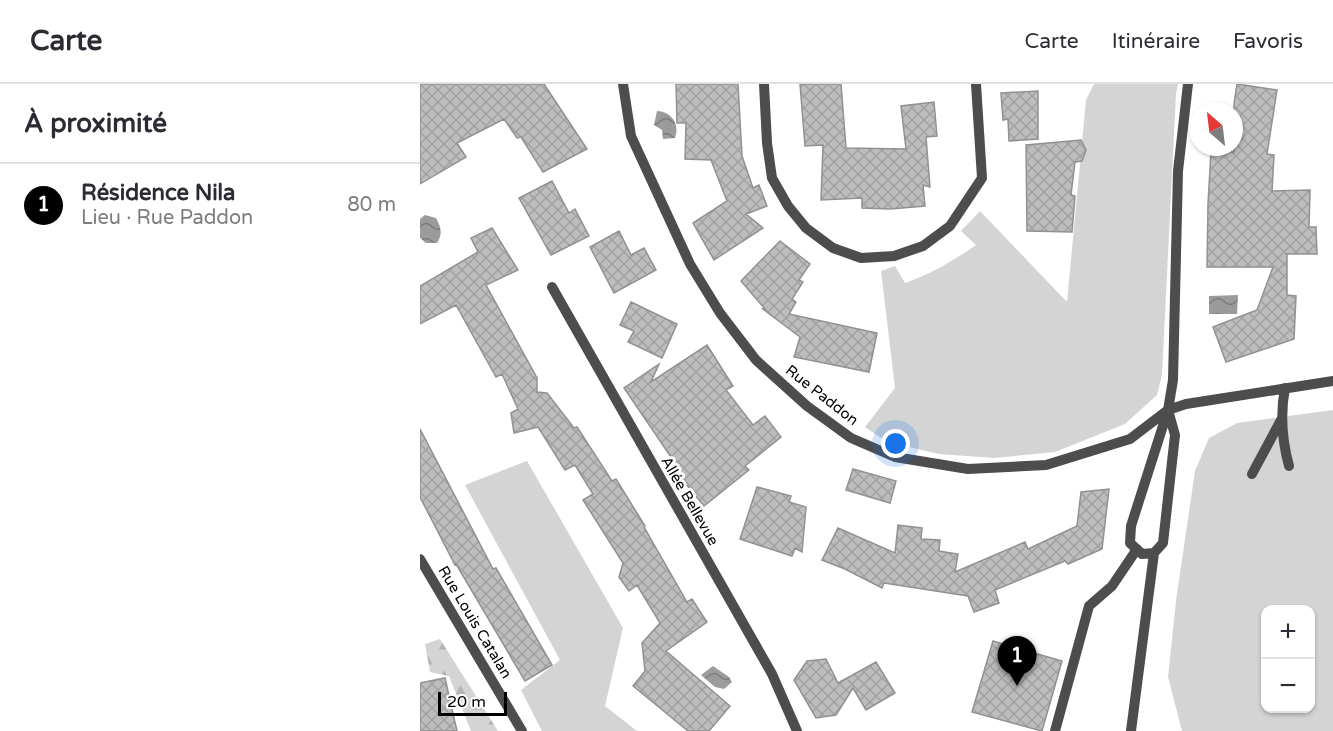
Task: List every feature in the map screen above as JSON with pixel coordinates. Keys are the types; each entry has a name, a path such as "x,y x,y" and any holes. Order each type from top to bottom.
{"street":[{"name":"Rue Paddon","path":"623,84 631,136 690,264 720,313 756,360 807,406 851,438 895,457 968,469 1046,465 1130,439 1168,410"},
{"path":"764,84 767,143 772,178 788,206 806,228 833,248 861,258 894,256 923,246 950,226 982,178 976,84"},
{"path":"1154,553 1142,554 1130,543 1131,526 1168,410 1173,380 1178,171 1188,84"},
{"name":"Allée Bellevue","path":"552,287 772,674 797,731"},
{"path":"1168,410 1186,404 1333,381"},
{"path":"1285,388 1282,417 1284,446 1289,466"},
{"path":"1131,731 1154,553 1163,543 1175,435 1168,410"},
{"path":"1252,474 1282,417"},
{"path":"1055,731 1089,606 1112,586 1137,549"},
{"name":"Rue Louis Catalan","path":"420,559 522,731"}],"green space":[{"path":"1094,84 1178,84 1162,375 1157,395 1125,424 1055,452 994,458 939,454 887,442 865,427 895,388 881,271 895,266 905,283 950,262 976,245 961,231 980,211 1067,302 1086,100"},
{"path":"1333,410 1333,731 1182,731 1168,677 1176,601 1195,471 1209,438 1237,423"},
{"path":"527,461 623,628 605,706 637,731 542,731 521,690 560,660 465,485"},
{"path":"440,639 498,731 471,731 449,676 430,672 425,644"}],"water":[{"path":"657,111 671,116 674,120 675,138 663,139 662,130 654,125"},
{"path":"425,215 436,218 439,224 441,234 437,243 426,243 420,238 420,219"},
{"path":"1238,295 1237,314 1209,314 1209,296"},
{"path":"713,666 729,677 732,682 724,689 715,687 701,675"}],"building":[{"path":"420,84 544,84 587,149 543,172 521,137 517,138 504,119 457,143 466,157 420,184"},
{"path":"676,84 738,84 742,156 753,188 759,185 767,206 746,214 763,228 714,260 693,223 727,201 711,160 685,159 686,123 677,123"},
{"path":"800,84 841,84 846,148 906,149 901,106 934,102 937,136 926,137 930,187 923,185 925,206 890,209 862,208 862,198 821,200 823,145 805,146"},
{"path":"1237,84 1277,90 1267,154 1274,155 1272,191 1310,190 1309,227 1316,227 1317,254 1287,254 1287,295 1296,296 1294,339 1226,362 1213,327 1257,310 1273,267 1207,267 1211,156 1243,156 1243,102 1234,102"},
{"path":"1038,91 1038,139 1009,141 1008,119 1003,120 1001,93"},
{"path":"1081,140 1086,150 1082,161 1075,162 1071,195 1075,196 1072,232 1027,231 1026,145"},
{"path":"552,181 569,213 575,209 589,236 551,255 519,198"},
{"path":"492,228 518,270 486,285 537,378 537,392 547,393 574,428 577,427 612,481 616,479 687,602 692,599 707,622 666,651 730,706 709,731 688,731 633,686 645,671 642,643 660,623 637,585 629,591 619,577 623,563 583,500 593,494 575,465 565,470 538,427 514,433 511,413 518,409 502,374 496,377 456,305 420,324 420,286 478,252 471,238"},
{"path":"619,231 631,255 644,248 656,270 614,293 590,247"},
{"path":"780,241 810,264 799,280 803,282 792,299 796,302 789,314 877,333 869,372 794,357 800,337 763,309 765,309 741,281"},
{"path":"631,302 677,324 662,358 628,342 634,331 620,325"},
{"path":"707,345 733,386 726,390 753,425 765,416 781,437 745,466 749,470 704,506 666,460 671,457 624,388 659,364 651,382"},
{"path":"420,429 493,569 496,568 552,665 525,681 455,565 420,497"},
{"path":"853,469 896,481 890,503 846,490"},
{"path":"757,487 791,496 789,502 806,507 802,552 795,548 792,556 740,539"},
{"path":"1109,489 1102,549 1068,564 1065,561 995,590 999,603 974,612 968,596 884,583 882,588 822,560 838,528 895,553 898,525 922,528 921,539 940,540 939,551 958,554 955,572 1025,542 1028,549 1077,526 1081,492"},
{"path":"993,641 1062,661 1042,731 972,712"},
{"path":"826,659 838,683 876,662 895,693 866,710 853,688 836,715 816,718 794,680 807,661"},
{"path":"445,678 457,731 420,731 420,683"}],"place":[{"name":"Résidence Nila","path":"1017,686"}]}
